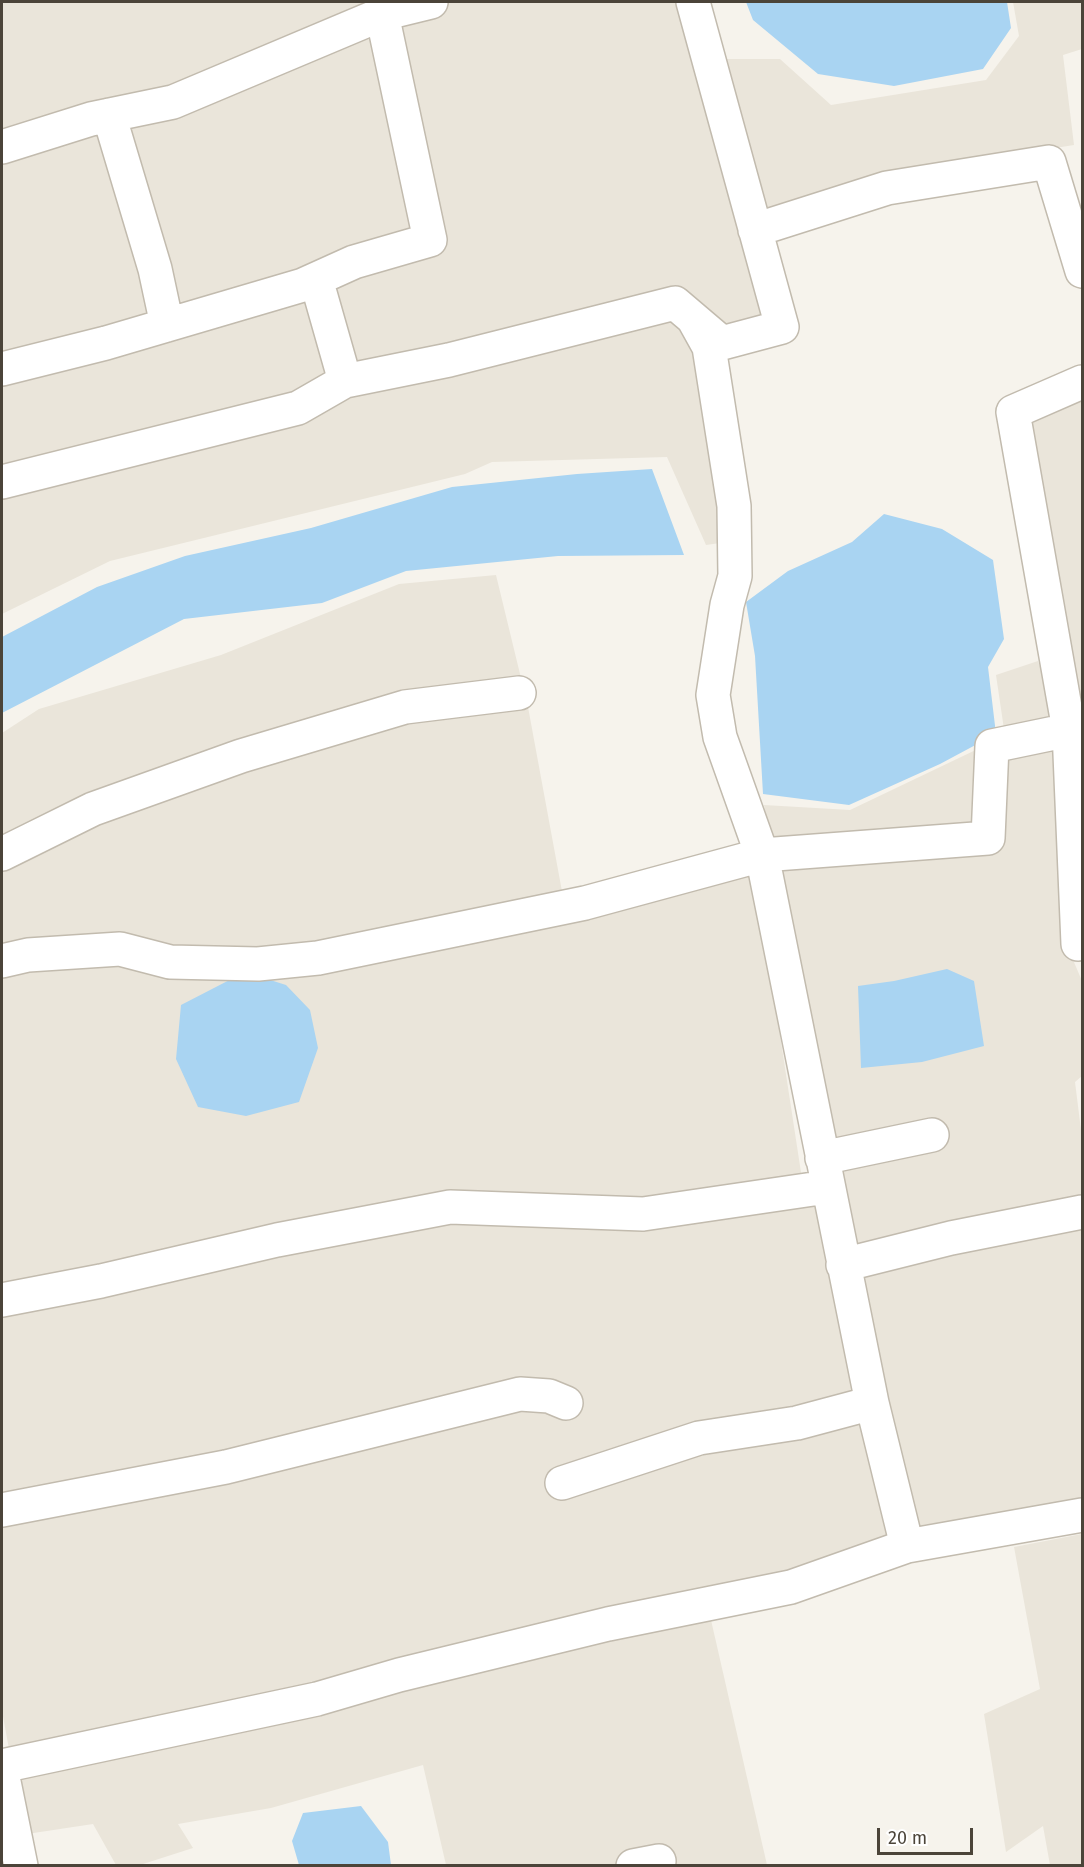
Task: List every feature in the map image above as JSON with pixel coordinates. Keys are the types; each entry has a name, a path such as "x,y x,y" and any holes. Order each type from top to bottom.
{"street":[{"path":"2,147 109,115 173,102 382,14 431,2"},
{"path":"2,482 298,408 345,381 449,360 675,303 722,343 782,327 693,2"},
{"path":"2,369 167,325 316,279 354,262 430,240 382,14"},
{"path":"109,115 155,269 167,325"},
{"path":"755,230 886,188 1049,162 1083,271"},
{"path":"316,279 345,381"},
{"path":"694,320 709,347 734,506 735,576 727,605 713,695 720,737 762,855 843,1265 872,1403 907,1546"},
{"path":"1078,944 1069,730 1013,412 1083,382"},
{"path":"2,854 93,809 241,756 405,706 519,693"},
{"path":"2,959 28,955 120,950 170,962 258,964 318,958 585,903 762,855 988,838 992,746 1069,730"},
{"path":"2,1300 101,1281 277,1240 450,1207 643,1214 824,1172 932,1135"},
{"path":"843,1265 951,1238 1083,1212"},
{"path":"2,1510 225,1467 520,1394 549,1396 566,1403"},
{"path":"562,1483 699,1438 797,1424 872,1403"},
{"path":"2,1766 317,1699 399,1675 608,1624 791,1587 907,1546 1083,1515"},
{"path":"2,1772 21,1866"}],"shaded area":[{"path":"2,2 685,2 766,317 689,339 734,541 706,545 667,457 492,462 465,474 110,561 2,614"},
{"path":"1013,2 1082,2 1082,49 1063,55 1074,145 916,170 762,210 726,59 780,59 831,105 986,80 1019,36"},
{"path":"1082,394 1082,718 1029,415"},
{"path":"496,575 528,707 568,924 754,865 802,1179 686,1194 594,1199 2,1290 2,733 39,709 221,655 399,584"},
{"path":"1038,661 1058,715 1065,941 1082,981 1082,1076 1075,1082 1082,1138 1082,1203 847,1252 764,805 850,810 1005,736 996,675"},
{"path":"814,1199 892,1538 778,1576 298,1694 9,1749 2,1711 2,1307 446,1217"},
{"path":"1082,1226 1082,1503 908,1527 850,1272"},
{"path":"1082,1534 1082,1865 1050,1865 1043,1826 1006,1852 984,1714 1040,1689 1014,1547"},
{"path":"711,1620 767,1865 446,1865 423,1765 271,1808 178,1824 193,1848 140,1865 116,1865 93,1824 27,1834 13,1768 473,1664"}],"water":[{"path":"746,2 1007,2 1011,28 983,69 894,86 818,74 753,20"},
{"path":"652,469 684,555 558,556 406,571 322,603 184,619 2,713 2,637 97,587 185,556 311,528 452,487"},
{"path":"884,514 942,529 993,560 1004,639 988,667 996,734 940,764 849,805 763,794 755,656 746,602 788,571 852,542"},
{"path":"947,969 974,981 984,1046 922,1062 861,1068 858,986 894,981"},
{"path":"245,972 286,985 310,1010 318,1048 299,1102 246,1116 198,1107 176,1059 181,1005"},
{"path":"361,1806 388,1842 391,1865 299,1865 292,1841 303,1813"}]}
